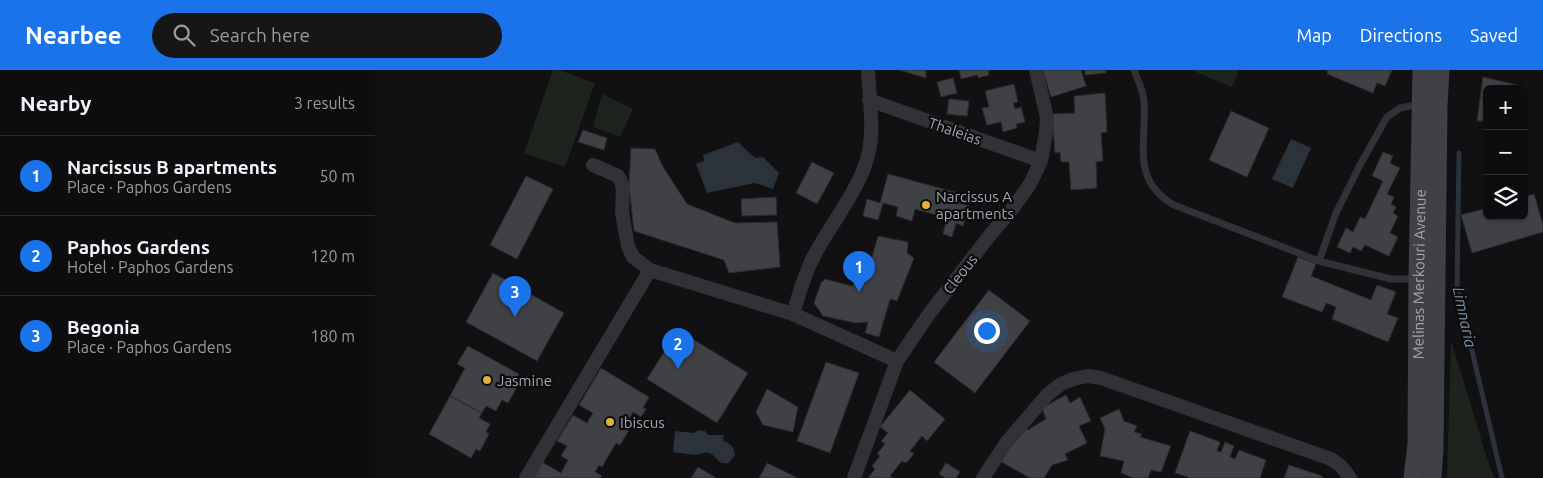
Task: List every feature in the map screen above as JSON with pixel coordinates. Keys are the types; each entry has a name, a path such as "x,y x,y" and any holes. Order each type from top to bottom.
{"main road":[{"name":"Melinas Merkouri Avenue","path":"1413,478 1417,444 1427,279 1430,104 1423,70"},
{"name":"Melinas Merkouri Avenue","path":"1430,104 1440,70"},
{"name":"Melinas Merkouri Avenue","path":"1427,279 1434,448 1432,478"}],"street":[{"path":"793,314 807,270 856,185 869,151 871,136 868,70"},
{"name":"Cleous","path":"854,478 897,361 929,314 1013,208 1030,184 1041,161 1047,118 1036,70"},
{"name":"Thaleias","path":"869,100 1041,161"},
{"path":"593,165 618,176 621,181 623,189 622,213 628,246 633,256 649,270 793,314 897,361"},
{"path":"526,478 649,270"},
{"path":"983,478 1006,442 1047,395 1061,384 1088,376 1101,378 1331,459 1341,466 1350,478"}],"lane":[{"path":"1133,70 1145,104 1143,159 1149,180 1162,198 1174,205 1319,261 1391,279 1427,279"},
{"path":"1319,261 1336,213 1387,117 1401,108 1430,104"}],"shaded area":[{"path":"553,70 559,70 595,83 565,167 524,153"},
{"path":"1191,70 1239,70 1232,87"},
{"path":"602,94 633,109 620,137 593,127"},
{"path":"1291,139 1311,148 1293,188 1272,179"},
{"path":"738,142 755,158 763,157 779,173 773,189 755,183 707,193 696,164 704,161 703,155"},
{"path":"1451,340 1490,468 1495,478 1447,478"},
{"path":"699,430 705,431 708,435 724,435 723,441 730,444 735,452 729,463 719,462 712,454 706,452 694,455 673,452 675,431 694,433"}],"building":[{"path":"899,70 926,70 926,78"},
{"path":"959,70 991,70 988,71 989,75 978,78 977,75 961,79"},
{"path":"1043,70 1081,70 1086,86 1051,97"},
{"path":"1085,70 1106,70 1106,73 1085,75"},
{"path":"1326,70 1392,70 1385,86 1377,83 1373,93 1327,74 1328,71"},
{"path":"1483,77 1517,85 1483,85 1483,121 1477,121"},
{"path":"953,78 957,93 941,97 937,82"},
{"path":"1014,84 1018,102 1013,103 1015,109 1021,107 1025,122 1016,124 1017,128 1003,132 1001,122 987,125 982,108 989,107 985,91"},
{"path":"1105,93 1107,132 1101,133 1103,161 1096,162 1097,188 1071,190 1069,162 1061,162 1060,152 1055,153 1052,114 1075,113 1074,96"},
{"path":"949,99 969,101 967,116 947,114"},
{"path":"1231,111 1269,128 1247,177 1209,160"},
{"path":"583,130 607,138 604,150 578,142"},
{"path":"631,148 655,149 663,167 687,204 735,223 777,222 780,267 729,273 724,260 634,231 629,186"},
{"path":"1383,152 1393,156 1390,163 1400,168 1387,194 1394,197 1391,204 1396,207 1393,213 1398,216 1390,233 1398,237 1389,256 1365,245 1361,251 1353,247 1350,253 1337,247 1346,228 1353,232 1360,217 1365,219 1383,181 1372,176"},
{"path":"812,162 834,173 817,204 796,193"},
{"name":"Narcissus A apartments","path":"888,174 962,194 959,203 969,206 963,226 956,223 952,237 943,234 947,218 915,209 912,221 896,216 898,207 883,203 878,220 863,216 867,199 880,203"},
{"path":"526,176 553,189 517,259 490,245"},
{"path":"1534,194 1543,225 1543,232 1472,253 1461,215 1483,209 1483,220 1528,220 1528,196"},
{"path":"776,197 777,215 742,216 741,199"},
{"path":"878,236 908,242 907,253 914,258 897,301 890,299 879,337 865,333 868,322 856,323 823,316 814,303 821,283 825,279 852,286 861,279 865,281"},
{"path":"1298,257 1316,264 1311,276 1371,300 1377,285 1396,292 1387,314 1398,318 1388,342 1332,319 1336,307 1326,303 1322,312 1282,297"},
{"path":"493,273 564,313 537,361 466,322"},
{"path":"989,290 1030,321 975,393 934,362"},
{"path":"678,330 748,373 717,423 647,379"},
{"name":"Jasmine","path":"468,346 519,374 513,385 517,387 508,403 502,400 496,411 486,406 482,413 450,396 465,368 457,364"},
{"path":"826,362 859,373 830,453 797,441"},
{"name":"Ibiscus","path":"601,368 649,397 643,408 646,409 641,417 633,412 629,419 634,422 620,445 616,443 602,467 599,465 595,472 602,476 600,478 533,478 542,462 561,473 568,460 561,456 567,446 557,441 573,415 587,423 593,413 579,405"},
{"path":"767,389 798,407 793,432 763,425 756,412"},
{"path":"910,390 945,419 927,441 922,436 910,451 914,454 906,463 902,461 890,476 893,478 868,478 875,469 872,466 880,456 877,454 885,444 881,441 888,433 880,427"},
{"path":"1066,395 1070,403 1080,397 1091,421 1079,426 1087,443 1065,454 1068,460 1052,465 1044,478 1030,478 998,460 1022,426 1028,430 1046,419 1042,408"},
{"name":"Jasmine","path":"450,396 482,413 479,418 490,424 486,432 489,434 480,451 476,449 471,458 429,434"},
{"path":"1119,409 1124,421 1137,426 1134,432 1142,434 1140,437 1171,446 1161,472 1151,470 1148,478 1133,478 1121,473 1124,461 1100,456 1105,429 1100,418"},
{"path":"1190,431 1220,442 1217,451 1221,452 1225,442 1234,446 1230,457 1235,459 1239,450 1266,460 1260,478 1188,478 1175,473"},
{"path":"767,463 798,478 759,478"},
{"path":"946,463 960,472 956,478 945,478 939,474"},
{"path":"1289,465 1322,476 1323,478 1284,478"},
{"path":"698,467 716,478 691,478"}],"waterway":[{"name":"Limnaria","path":"1459,153 1457,287 1502,478"}],"place":[{"name":"Narcissus A apartments","path":"926,205"},
{"name":"Narcissus B apartments","path":"859,292"},
{"name":"Begonia","path":"515,317"},
{"name":"Paphos Gardens","path":"678,369"},
{"name":"Jasmine","path":"487,380"},
{"name":"Ibiscus","path":"610,422"}]}
